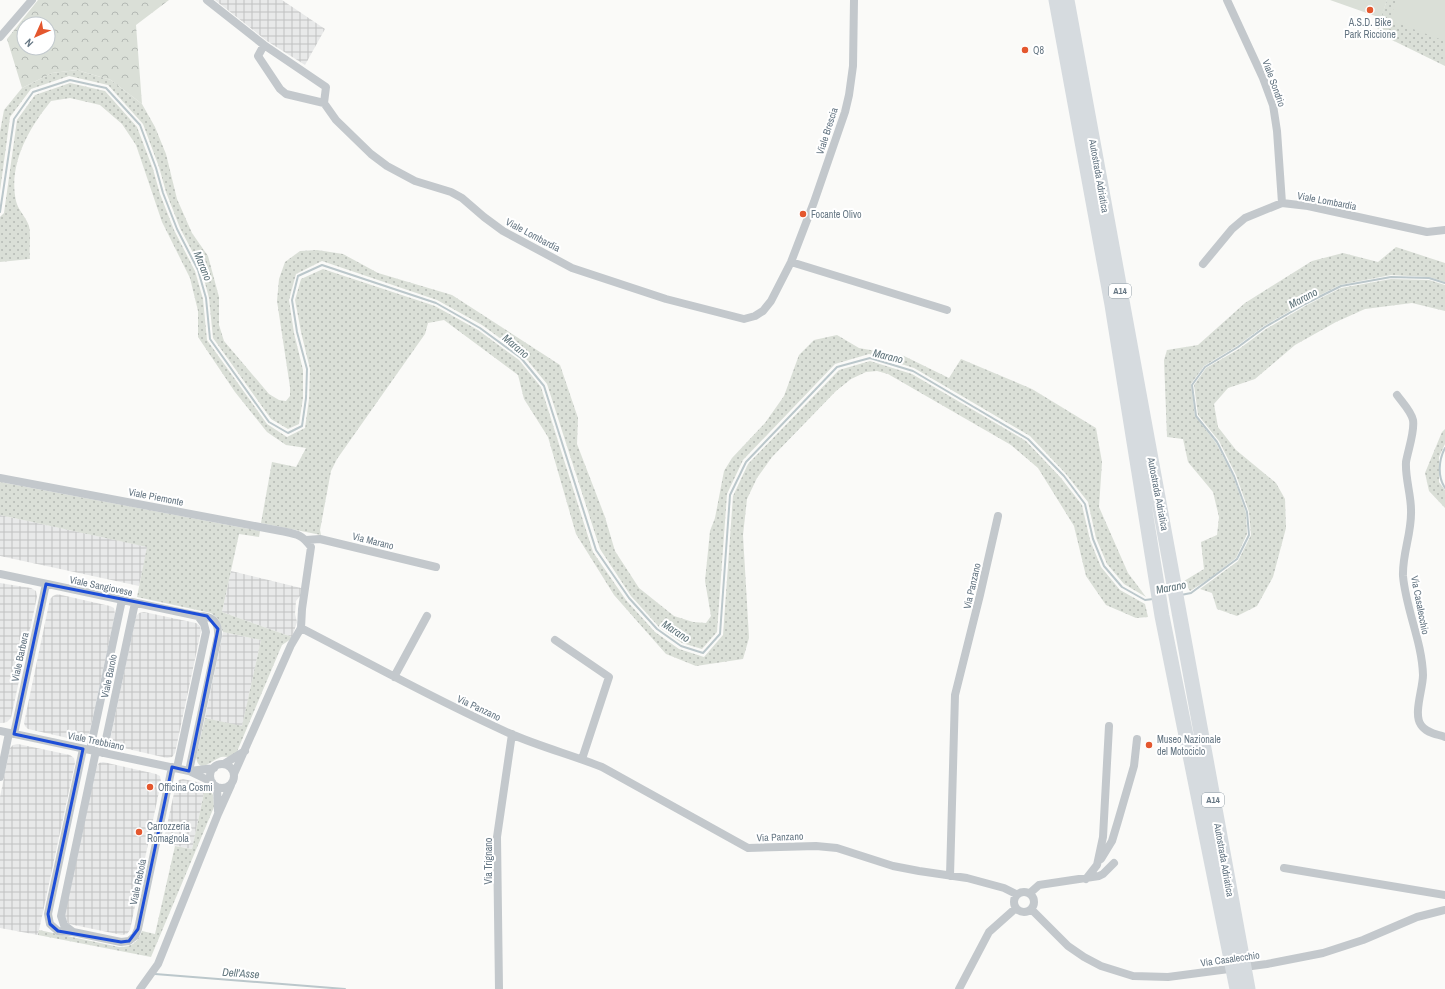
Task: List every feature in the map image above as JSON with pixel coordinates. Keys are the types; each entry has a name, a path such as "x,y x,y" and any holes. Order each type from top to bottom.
{"highway":[{"name":"Autostrada Adriatica","path":"1056,0 1112,305 1162,616 1237,989"},
{"name":"Autostrada Adriatica","path":"1067,0 1248,989"}],"street":[{"path":"0,37 32,0"},
{"name":"Viale Lombardia","path":"207,0 264,45 326,88 324,103 336,120 371,154 387,166 415,181 451,192 462,198 503,231 572,268 666,299 744,319"},
{"name":"Viale Brescia","path":"744,319 755,316 763,311 771,301 791,262 814,202 845,112 853,66 854,0"},
{"name":"Viale Sondrio","path":"1226,0 1263,78 1273,105 1277,131 1282,203"},
{"path":"264,45 258,56 280,89 286,94 324,103"},
{"name":"Viale Lombardia","path":"1203,264 1232,229 1245,218 1282,203 1308,206 1427,232 1445,230"},
{"path":"791,262 947,310"},
{"name":"Via Casalecchio","path":"1396,395 1413,420 1406,462 1406,472 1412,510 1403,570 1405,589 1422,662 1423,676 1418,719 1420,725 1424,729 1445,737"},
{"name":"Viale Piemonte","path":"0,478 281,531 300,535 306,540"},
{"name":"Via Panzano","path":"950,876 955,695 998,516"},
{"name":"Via Marano","path":"306,540 320,539 436,567"},
{"path":"140,989 158,964 218,814 233,782 234,774 246,750 291,645 301,628 310,547 306,540"},
{"name":"Viale Sangiovese","path":"0,574 198,616 207,616 215,622 218,629 189,771"},
{"name":"Viale Barbera","path":"0,777 46,584"},
{"name":"Viale Barolo","path":"93,751 122,600"},
{"name":"Viale Barolo","path":"93,751 135,603"},
{"path":"174,768 206,632 204,624 198,616"},
{"path":"394,676 427,616"},
{"name":"Via Panzano","path":"301,628 455,708 512,734 602,767 748,848 816,846 837,848 893,866 967,878 1004,888 1016,894"},
{"path":"555,640 609,676 582,759"},
{"path":"1097,865 1103,837 1109,726"},
{"name":"Viale Trebbiano","path":"0,731 189,771 214,784"},
{"name":"Via Trignano","path":"499,989 497,837 512,734"},
{"path":"1086,879 1112,841 1134,766 1137,739"},
{"path":"218,814 214,784 210,774 214,768 220,764 224,764 246,750"},
{"path":"73,932 64,925 61,916 93,751"},
{"name":"Viale Rebola","path":"93,751 48,914 50,924 58,931 73,932 121,942 129,941 135,936 138,929 174,768"},
{"path":"224,764 231,768 234,774"},
{"name":"Viale Trebbiano","path":"189,771 214,768"},
{"path":"214,784 224,788 231,785"},
{"path":"1030,893 1039,885 1086,879 1103,874 1114,863"},
{"path":"1284,868 1445,895"},
{"path":"1021,891 1030,893 1034,901 1031,909 1021,912 1013,903 1016,894 1021,891"},
{"path":"959,989 989,932 1016,908"},
{"name":"Via Casalecchio","path":"1031,909 1068,946 1101,966 1133,976 1168,977 1267,964 1323,953 1363,940 1417,916 1445,910"}],"highlighted area":[{"path":"46,584 207,616 218,629 189,771 172,767 138,929 129,941 121,942 58,931 50,924 48,914 83,749 14,734"}],"shaded area":[{"path":"215,0 282,0 325,29 305,65 267,41"},
{"path":"0,515 148,547 139,586 0,556"},
{"path":"231,571 301,588 300,596 296,601 295,614 297,622 292,637 222,612"},
{"path":"0,583 31,588 36,591 37,597 11,718 7,722 3,723 0,723"},
{"path":"57,594 110,606 114,608 115,614 89,735 86,739 81,741 28,729 24,723 50,599"},
{"path":"144,612 196,623 200,626 201,631 175,753 172,757 167,758 115,746 110,740 136,616 139,613"},
{"path":"223,632 261,640 242,727 205,718"},
{"path":"18,744 70,755 74,758 75,763 38,935 0,928 0,797 10,748 13,745"},
{"path":"103,762 156,774 160,776 161,782 130,930 127,934 122,935 69,924 64,917 96,767 99,763"},
{"path":"183,779 206,784 192,849 163,843 176,784 179,780"}],"green space":[{"path":"38,0 169,0 136,25 142,104 111,80 77,70 52,73 22,88 7,39 16,28 16,56 56,56 56,16 25,16"},
{"name":"A.S.D. Bike Park Riccione","path":"1330,0 1387,0 1381,18"},
{"path":"1387,0 1445,0 1445,66 1392,40 1377,28"},
{"path":"1397,0 1445,0 1445,41 1389,20"},
{"path":"77,70 111,80 142,104 155,127 166,154 177,199 192,233 208,256 219,297 219,325 224,341 269,394 279,400 286,401 290,396 290,387 277,301 279,279 285,262 300,251 317,250 343,254 378,273 452,295 560,365 578,418 577,444 605,517 615,551 639,588 674,616 693,622 706,623 711,616 705,581 710,531 715,518 724,471 732,458 765,423 784,396 799,355 814,340 837,335 859,348 904,356 949,378 961,359 1032,389 1096,428 1102,462 1099,507 1128,573 1146,597 1124,584 1107,564 1096,538 1088,502 1066,474 1030,436 914,368 869,354 835,364 743,460 727,494 717,632 702,649 682,643 659,627 631,596 600,549 547,384 523,355 482,325 437,300 322,261 296,274 289,300 294,333 303,370 303,398 299,424 288,429 271,419 213,338 209,298 201,268 180,228 143,124 108,85 69,76 31,89 10,117 0,191 0,132 4,110 22,88 52,73"},
{"path":"70,83 105,91 137,127 174,230 195,271 203,299 207,340 267,424 287,437 305,428 309,399 310,369 295,300 301,279 323,269 435,306 478,330 519,360 541,387 593,552 626,600 655,632 679,649 704,657 723,635 733,496 748,464 839,370 870,361 912,374 1026,441 1061,478 1082,505 1090,540 1101,567 1120,590 1145,604 1148,617 1136,618 1106,605 1086,576 1074,526 1038,468 1011,445 888,374 877,371 866,372 851,379 836,391 772,457 757,478 747,499 743,535 749,638 743,659 696,666 666,654 614,595 576,534 548,437 524,399 518,375 444,320 428,323 425,334 337,459 331,471 320,530 321,535 261,523 272,462 296,467 306,448 286,445 267,432 235,392 198,337 198,311 190,278 162,222 136,145 122,124 100,105 70,98 51,101 35,123 22,147 15,174 14,187 17,204 29,226 30,259 0,262 0,217 4,213 17,120 35,95"},
{"path":"1396,247 1445,263 1445,282 1429,277 1391,275 1340,285 1304,303 1264,326 1237,346 1204,366 1191,384 1195,416 1216,443 1233,476 1246,513 1247,534 1236,558 1209,579 1190,591 1184,581 1204,569 1201,542 1217,535 1219,517 1213,492 1188,462 1183,439 1167,437 1164,360 1167,350 1198,345 1245,303 1312,261 1343,253 1378,262"},
{"path":"1391,279 1429,280 1445,285 1445,311 1412,303 1365,309 1336,322 1295,345 1255,379 1228,388 1214,404 1218,427 1236,450 1276,483 1285,499 1286,528 1273,577 1257,606 1237,616 1217,609 1212,593 1200,589 1238,561 1251,535 1249,512 1236,475 1219,441 1198,415 1194,385 1206,368 1239,349 1266,329 1305,306 1341,288"},
{"path":"1445,429 1445,444 1439,457 1439,482 1445,490 1445,508 1429,491 1425,473 1442,432"},
{"path":"0,482 260,531 259,537 239,534 222,612 292,637 282,645 236,754 232,758 221,757 202,766 197,762 196,757 205,718 242,726 261,640 223,632 218,619 211,613 137,597 147,547 0,515"},
{"path":"206,784 213,795 214,807 151,957 38,935 39,930 119,947 134,944 142,931 155,934 175,846 192,849"}],"waterway":[{"name":"Marano","path":"0,212 14,119 33,92 70,80 106,88 140,125 177,229 198,270 206,298 210,339 269,422 288,433 302,426 306,398 307,369 297,332 292,300 298,276 322,265 436,303 480,328 521,358 544,386 596,550 629,598 657,629 681,646 703,653 720,634 730,495 746,462 837,367 870,358 913,371 1028,439 1064,476 1085,504 1093,539 1104,566 1122,587 1145,600 1153,599"},
{"name":"Marano","path":"1181,595 1191,593 1237,559 1249,535 1247,512 1234,476 1217,442 1196,416 1192,385 1205,367 1238,347 1265,327 1305,304 1341,286 1391,277 1429,278 1445,283"},
{"name":"Marano","path":"1445,448 1440,462 1440,473 1442,483 1445,488"},
{"name":"Dell'Asse","path":"155,974 345,989"}],"place":[{"name":"A.S.D. Bike Park Riccione","path":"1370,10"},
{"name":"Q8","path":"1025,50"},
{"name":"Focante Olivo","path":"803,214"},
{"name":"Museo Nazionale del Motociclo","path":"1149,745"},
{"name":"Officina Cosmi","path":"150,787"},
{"name":"Carrozzeria Romagnola","path":"139,832"}]}
